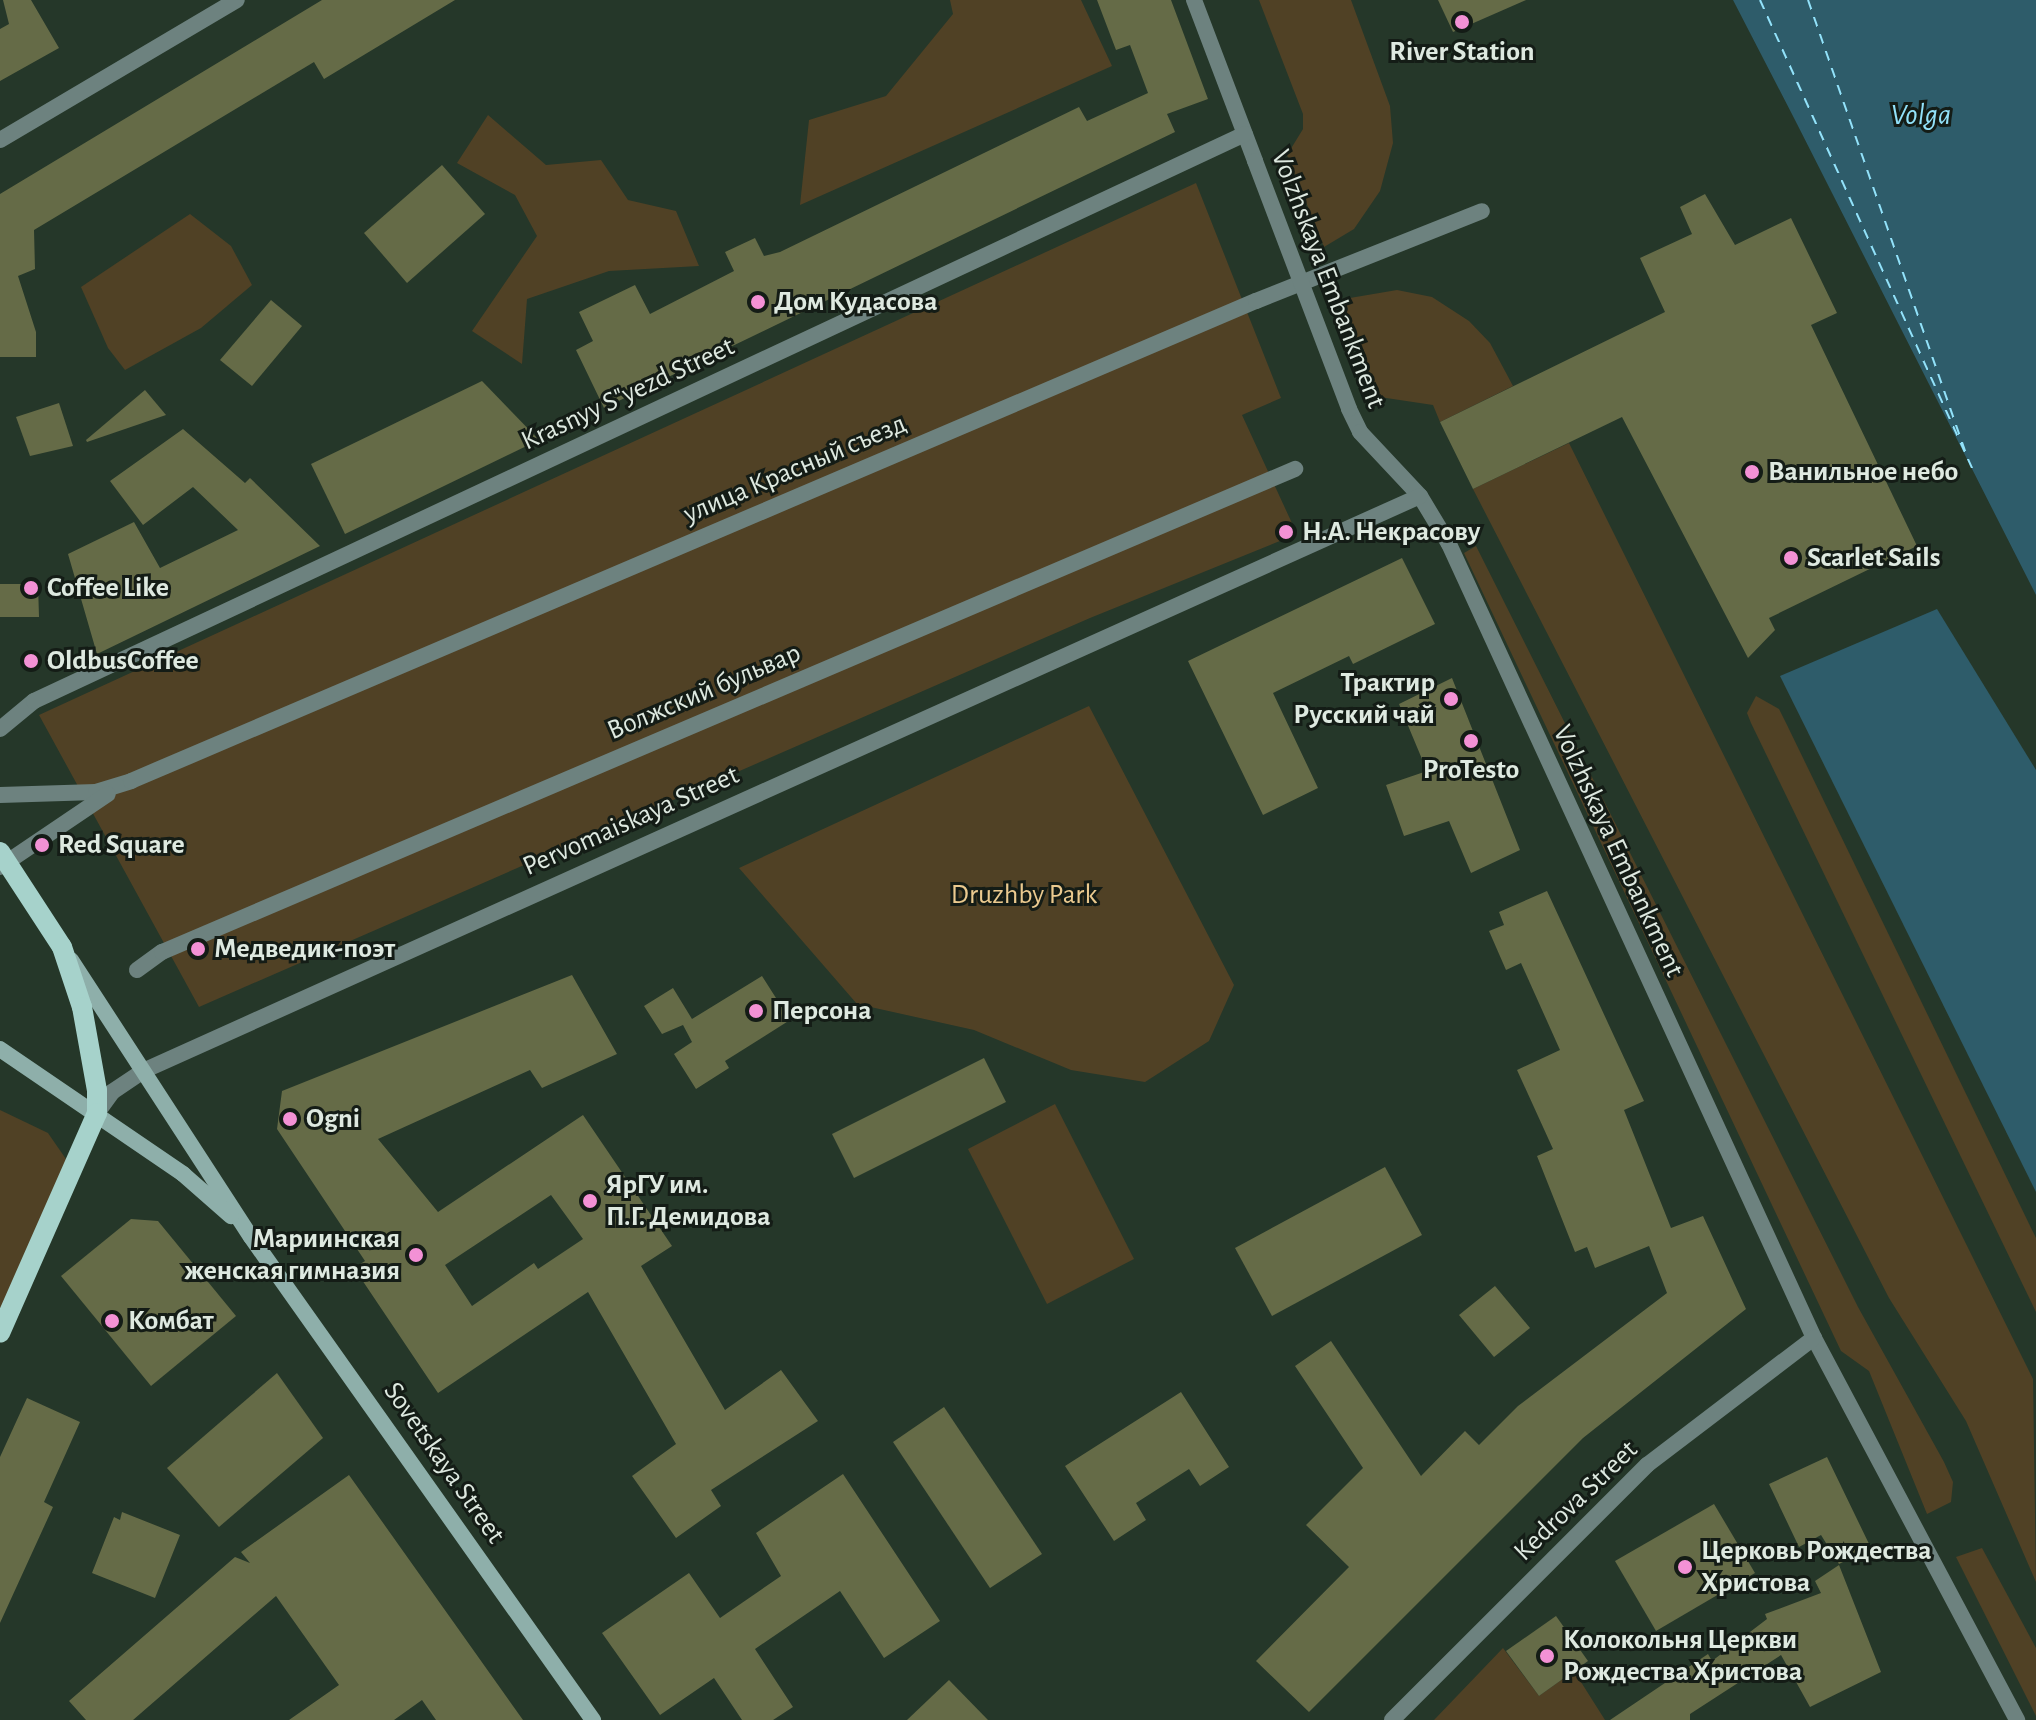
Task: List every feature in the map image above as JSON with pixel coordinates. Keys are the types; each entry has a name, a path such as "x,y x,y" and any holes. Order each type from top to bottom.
{"main road":[{"path":"3,861 62,947 95,1066 97,1113"},
{"name":"Pervomaiskaya Street","path":"0,1333 97,1113"}],"street":[{"path":"0,140 237,0"},
{"name":"Volzhskaya Embankment","path":"1194,0 1360,432 1420,496 1449,544 1814,1338 2017,1720"},
{"name":"Krasnyy S\"yezd Street","path":"0,729 34,701 1245,134"},
{"name":"улица Красный съезд","path":"131,781 1256,301 1482,211"},
{"name":"Волжский бульвар","path":"137,970 162,952 1295,469"},
{"name":"Pervomaiskaya Street","path":"97,1113 112,1092 143,1071 1420,496"},
{"path":"0,795 96,792 131,781"},
{"path":"3,861 131,781"},
{"name":"Sovetskaya Street","path":"62,947 251,1237 593,1720"},
{"name":"Sovetskaya Street","path":"0,1049 183,1174 251,1237"},
{"name":"Kedrova Street","path":"1392,1720 1647,1465 1814,1338"}],"green space":[{"path":"950,0 1081,0 1112,66 800,205 809,120 886,96 953,14"},
{"path":"1259,0 1351,0 1390,106 1393,143 1380,191 1354,229 1324,247 1287,155 1303,129 1303,114"},
{"path":"488,115 546,165 601,160 628,200 676,211 699,266 609,271 527,299 522,364 472,331 537,236 515,195 457,163"},
{"path":"1196,183 1281,398 1242,415 1297,534 1090,618 199,1007 39,715"},
{"path":"190,214 231,246 252,285 201,328 125,370 108,348 81,287"},
{"path":"1397,290 1432,297 1469,321 1490,343 1513,386 1440,422 1433,405 1373,396 1343,312 1348,309 1344,299"},
{"path":"1569,443 2033,1379 2036,1582 1966,1421 1889,1298 1473,489"},
{"path":"1476,546 1858,1307 1944,1462 1953,1482 1951,1502 1927,1514 1869,1371 1841,1351 1464,553"},
{"path":"1756,696 1779,709 2036,1238 2036,1312 1751,723 1747,713"},
{"name":"Druzhby Park","path":"1089,706 1234,985 1209,1041 1145,1082 1071,1070 974,1030 857,1004 739,868"},
{"path":"1055,1104 1134,1259 1047,1304 968,1149"},
{"path":"0,1110 48,1133 68,1162 0,1315"},
{"path":"1982,1548 2036,1648 2036,1716 1956,1557"},
{"path":"1503,1648 1539,1696 1574,1671 1605,1720 1434,1720"}],"water":[{"name":"Volga","path":"1733,0 2036,0 2036,595 1795,120"},
{"path":"1937,609 2036,770 2036,1192 1780,676"}],"building":[{"path":"3,0 31,0 59,48 0,81 0,29 9,24"},
{"path":"322,0 455,0 324,79 314,62 34,230 35,269 18,276 36,332 36,357 0,357 0,194"},
{"path":"1097,0 1171,0 1208,99 1167,114 1175,132 604,408 576,350 593,341 579,312 635,285 650,314 734,271 725,252 755,238 764,256 780,252 1079,107 1087,121 1148,93 1130,45 1116,50"},
{"name":"River Station","path":"1438,0 1526,0 1453,32"},
{"path":"442,165 485,214 407,283 364,233"},
{"path":"1705,194 1735,245 1791,218 1837,313 1811,325 1917,546 1769,618 1775,630 1748,658 1622,417 1473,489 1440,422 1665,312 1640,258 1692,234 1680,207"},
{"path":"271,300 302,326 252,386 220,360"},
{"path":"482,381 539,440 345,534 311,464"},
{"path":"145,390 166,415 87,442 86,440"},
{"path":"59,403 73,446 30,456 16,417"},
{"path":"183,429 245,483 250,478 320,546 97,654 68,554 134,522 160,568 238,530 193,487 143,525 110,481"},
{"path":"1402,558 1435,624 1353,664 1349,656 1273,693 1318,788 1263,815 1188,661"},
{"path":"0,584 38,584 39,617 0,617"},
{"path":"1452,678 1520,850 1471,873 1449,821 1404,836 1386,785 1427,771 1399,704"},
{"path":"1547,891 1644,1101 1624,1110 1671,1228 1703,1216 1746,1309 1583,1438 1309,1712 1256,1661 1349,1567 1306,1525 1363,1468 1295,1366 1331,1341 1421,1476 1465,1431 1479,1445 1518,1406 1667,1293 1649,1246 1595,1268 1587,1247 1575,1252 1537,1156 1553,1149 1517,1070 1560,1050 1521,963 1506,970 1489,931 1504,925 1499,912"},
{"path":"572,975 617,1054 542,1088 530,1070 378,1139 438,1212 583,1115 672,1246 641,1266 725,1410 781,1370 818,1421 711,1490 721,1506 676,1538 632,1476 676,1444 588,1292 438,1393 354,1268 365,1261 277,1129 282,1091","holes":["551,1195 583,1239 538,1269 534,1263 472,1306 445,1265"]},
{"path":"762,976 790,1020 725,1061 729,1068 696,1089 674,1054 692,1042 683,1025 662,1034 644,1006 673,988 692,1019"},
{"path":"984,1058 1006,1102 854,1178 832,1134"},
{"path":"1385,1167 1422,1235 1272,1316 1235,1248"},
{"path":"131,1219 158,1221 236,1316 151,1386 61,1276"},
{"path":"1495,1286 1530,1328 1494,1357 1459,1315"},
{"path":"277,1373 323,1438 219,1527 167,1468"},
{"path":"1181,1392 1229,1467 1200,1486 1189,1469 1136,1503 1146,1520 1114,1541 1065,1466"},
{"path":"27,1398 80,1422 44,1502 53,1507 0,1623 0,1457"},
{"path":"944,1407 1042,1554 990,1588 893,1442"},
{"path":"1827,1457 1871,1548 1839,1564 1821,1535 1799,1547 1769,1484"},
{"path":"843,1474 940,1621 884,1658 840,1591 755,1649 793,1707 773,1720 742,1720 714,1678 660,1715 602,1633 689,1573 720,1618 781,1576 756,1533"},
{"path":"349,1475 523,1720 436,1720 422,1700 394,1720 289,1720 339,1685 276,1596 133,1720 86,1720 69,1701 235,1557 250,1563 241,1552"},
{"name":"Церковь Рождества Христова","path":"1714,1504 1755,1573 1656,1631 1615,1561"},
{"path":"122,1512 180,1535 155,1598 92,1573 114,1517 120,1520"},
{"path":"1839,1565 1881,1672 1810,1707 1781,1655 1690,1714 1690,1720 1610,1720 1708,1654 1712,1661 1767,1619 1765,1614 1821,1593 1815,1581"},
{"name":"Колокольня Церкви Рождества Христова","path":"1556,1616 1588,1661 1539,1696 1506,1651"},
{"path":"949,1680 988,1720 907,1720"}],"ferry route":[{"path":"1760,0 1972,468"},
{"path":"1808,0 1967,456"}],"place":[{"name":"River Station","path":"1462,22"},
{"name":"Дом Кудасова","path":"758,302"},
{"name":"Ванильное небо","path":"1752,472"},
{"name":"Н.А. Некрасову","path":"1286,532"},
{"name":"Scarlet Sails","path":"1791,558"},
{"name":"Coffee Like","path":"31,588"},
{"name":"OldbusCoffee","path":"31,661"},
{"name":"Трактир Русский чай","path":"1451,699"},
{"name":"ProTesto","path":"1471,741"},
{"name":"Red Square","path":"42,845"},
{"name":"Медведик-поэт","path":"198,949"},
{"name":"Персона","path":"756,1011"},
{"name":"Ogni","path":"290,1119"},
{"name":"ЯрГУ им. П.Г. Демидова","path":"590,1201"},
{"name":"Мариинская женская гимназия","path":"416,1255"},
{"name":"Комбат","path":"112,1321"},
{"name":"Церковь Рождества Христова","path":"1685,1567"},
{"name":"Колокольня Церкви Рождества Христова","path":"1547,1656"}]}
